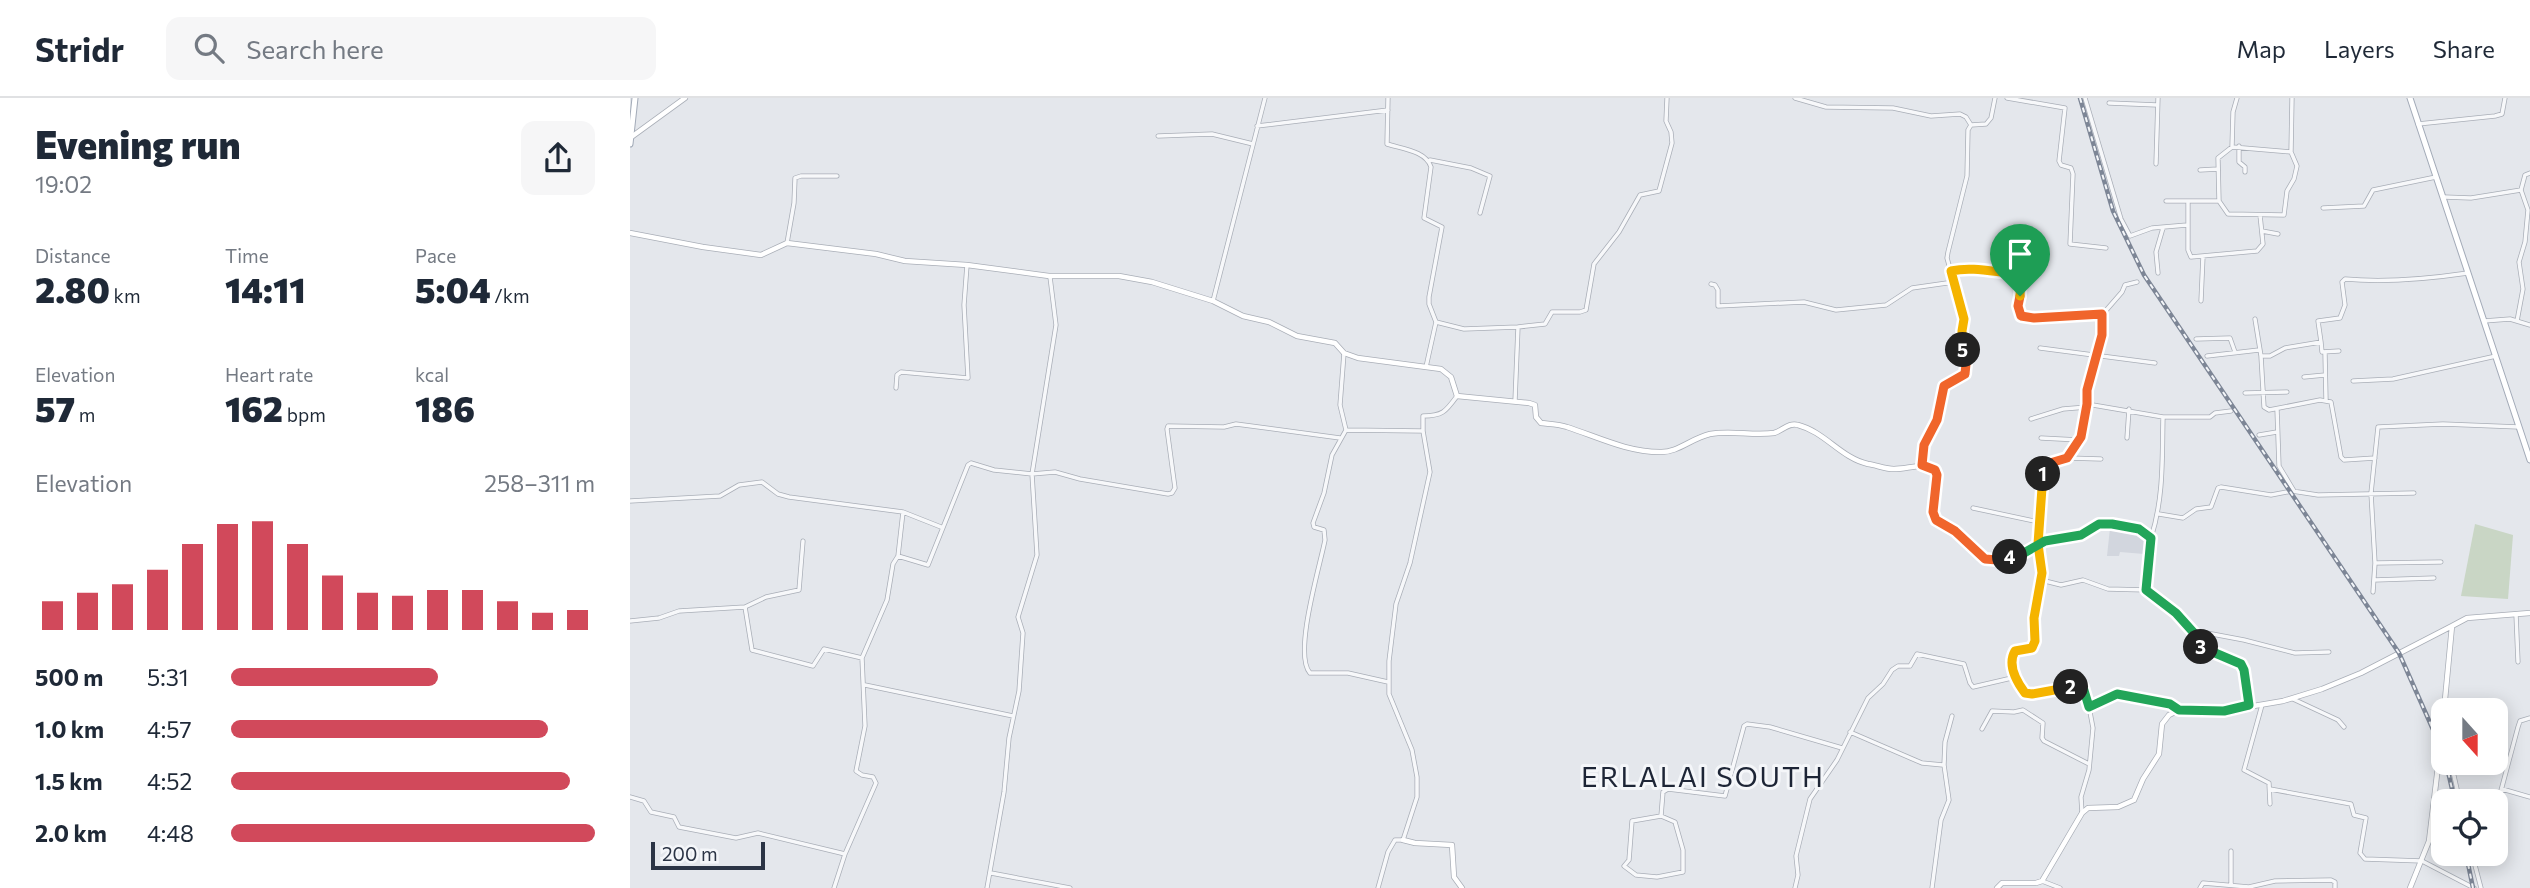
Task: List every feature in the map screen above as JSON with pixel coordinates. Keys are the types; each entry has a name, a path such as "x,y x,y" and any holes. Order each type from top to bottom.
{"main road":[{"path":"630,144 635,98"},
{"path":"2410,98 2530,460"}],"street":[{"path":"630,138 685,98"},
{"path":"1213,301 1265,98"},
{"path":"1388,98 1387,144 1421,154 1428,159 1471,168 1490,177 1480,213"},
{"path":"1436,322 1464,329 1518,327 1545,324 1552,312 1586,310 1594,264 1619,232 1640,195 1659,191 1672,143 1666,121 1667,98"},
{"path":"1795,98 1826,107 1893,108 1931,116 1960,114 1966,117 1971,125"},
{"path":"1971,125 1986,124 1993,112 1995,98"},
{"path":"2007,98 2065,108 2059,161 2061,165 2071,168 2073,174 2070,245 2106,248"},
{"path":"2085,98 2121,219 2130,236 2152,228 2187,225"},
{"path":"2156,164 2158,98"},
{"path":"2232,147 2233,112 2237,98"},
{"path":"2291,152 2239,146 2232,147 2218,158 2219,201 2228,214 2284,215 2287,191 2297,166 2291,152 2292,98"},
{"path":"2418,124 2502,114 2505,98"},
{"path":"2109,103 2157,106"},
{"path":"1257,127 1388,110"},
{"path":"1922,465 1924,445 1937,420 1944,386 1965,374 1962,331 1964,319 1948,252 1967,176 1968,130 1971,125"},
{"path":"1158,136 1212,134 1253,144"},
{"path":"2239,146 2239,162 2245,167 2245,172"},
{"path":"1426,367 1436,322 1429,304 1442,227 1424,218 1431,167 1428,159"},
{"path":"2200,170 2218,170"},
{"path":"2517,321 2523,289 2519,262 2525,242 2528,210 2521,190 2525,175 2530,173"},
{"path":"787,243 796,178 837,176"},
{"path":"2323,208 2364,206 2373,190 2436,177"},
{"path":"2444,197 2471,198 2521,190"},
{"path":"2166,201 2219,201"},
{"path":"2188,202 2190,255 2257,251 2263,244 2260,215"},
{"path":"2022,227 2018,306 2021,316 2034,318 2102,314"},
{"path":"2158,273 2156,252 2164,227"},
{"path":"2262,231 2278,234"},
{"path":"630,233 761,255 787,243 876,254 905,261 967,265 1049,276 1119,276 1152,282 1213,301 1243,316 1269,322 1297,336 1335,343 1344,353 1358,358 1441,369 1447,373 1457,396"},
{"path":"2201,301 2203,256"},
{"path":"896,388 897,375 901,372 968,378 964,305 967,265"},
{"path":"1951,271 1981,269 1995,273 2021,274"},
{"path":"2375,458 2344,460 2341,457 2333,406 2326,400 2325,353 2322,352 2318,321 2340,318 2345,305 2342,282 2345,279 2389,281 2468,273"},
{"path":"987,888 1018,691 1023,633 1018,617 1037,555 1032,474 1056,325 1049,276"},
{"path":"1711,284 1718,290 1718,306 1804,302 1836,310 1886,305 1912,288 1954,282"},
{"path":"2067,458 2079,440 2087,405 2087,390 2098,354 2102,314 2122,292 2124,285 2137,282"},
{"path":"2255,318 2261,356 2264,407 2269,410 2326,400"},
{"path":"2484,321 2510,318 2530,325"},
{"path":"1515,401 1518,327"},
{"path":"2196,339 2230,338 2235,352"},
{"path":"2261,356 2270,356 2285,348 2322,342"},
{"path":"2040,348 2155,363"},
{"path":"2207,356 2259,350"},
{"path":"2325,353 2339,351"},
{"path":"1344,353 1340,405 1346,429 1332,455 1324,493 1312,523 1314,527 1324,530 1325,540 1305,630 1306,667 1310,673 1348,673 1388,682"},
{"path":"2353,381 2393,379 2496,356"},
{"path":"2304,377 2325,375"},
{"path":"2245,393 2287,392"},
{"path":"1457,396 1535,405 1536,417 1541,422 1566,426 1611,443 1661,453 1709,435 1775,433 1791,424 1798,424 1857,461 1892,469 1922,465 1935,470 1937,475 1934,517 1955,531 1985,559 1997,560 2024,553 2038,544 2081,535 2099,524 2139,529 2151,538"},
{"path":"1403,840 1417,797 1417,777 1412,750 1389,694 1388,662 1396,604 1410,564 1430,472 1423,416 1445,413 1457,396"},
{"path":"2031,419 2087,405 2129,409 2163,417 2210,417 2215,413 2231,411"},
{"path":"2127,438 2129,409"},
{"path":"2277,409 2279,466 2294,491"},
{"path":"2146,590 2151,538 2159,514 2164,464 2163,417"},
{"path":"898,556 928,565 941,527 971,463 994,470 1032,474 1055,472 1080,479 1172,494 1175,488 1168,426 1224,428 1236,424 1340,438"},
{"path":"2373,592 2375,563 2371,493 2376,431 2381,425 2519,427"},
{"path":"1346,429 1423,431"},
{"path":"2259,435 2277,432"},
{"path":"2041,438 2079,440"},
{"path":"2082,813 2081,797 2089,764 2093,728 2086,691 2080,686 2032,694 2022,690 2012,667 2015,651 2032,648 2034,645 2034,618 2043,566 2038,544 2042,476 2045,468 2050,463 2067,458 2101,459"},
{"path":"630,501 720,496 739,485 762,482 778,494 789,497 903,512 941,527"},
{"path":"2159,514 2183,518 2196,509 2208,509 2218,488 2271,495 2294,491 2318,495 2414,493"},
{"path":"1973,508 2039,522"},
{"path":"834,888 845,854 876,783 873,776 862,775 856,771 865,726 862,658 887,600 893,564 898,556 903,512"},
{"path":"630,621 659,618 679,611 745,607 766,597 799,590 803,541"},
{"path":"2375,563 2441,562"},
{"path":"2374,580 2434,578"},
{"path":"2041,580 2061,584 2083,580 2108,589 2146,590 2176,613 2192,630 2202,648 2241,664 2249,705"},
{"path":"745,607 752,650 813,666 824,649 862,658"},
{"path":"2042,881 2082,813 2088,808 2118,807 2134,800 2143,779 2159,754 2162,724 2169,715 2179,710 2224,711 2291,699 2361,673 2467,618 2530,613"},
{"path":"2516,614 2518,662"},
{"path":"2445,698 2452,626"},
{"path":"2192,630 2295,653 2329,652"},
{"path":"1795,888 1798,875 1796,856 1805,810 1843,748 1868,698 1884,684 1892,670 1898,666 1910,666 1917,654 1964,664 1969,683 1973,687 2016,677"},
{"path":"865,685 1013,716"},
{"path":"2089,707 2117,694 2170,704 2179,710"},
{"path":"2291,699 2338,720 2344,727"},
{"path":"2263,703 2256,736 2244,770 2249,775 2267,781 2270,804"},
{"path":"1982,729 1992,711 2023,710 2043,723 2044,741 2089,764"},
{"path":"1932,888 1941,820 1949,800 1944,765 1945,742 1952,716"},
{"path":"2502,789 2520,721 2530,718"},
{"path":"1661,816 1663,792 1668,789 1725,796 1744,726 1749,723 1843,748"},
{"path":"1850,732 1922,763 1944,765"},
{"path":"2410,888 2429,841 2437,775"},
{"path":"2270,789 2351,804 2354,815 2366,818 2360,853 2365,859 2422,861 2474,888"},
{"path":"2508,791 2530,797"},
{"path":"630,797 644,801 651,812 674,817 679,827 736,838 758,833 845,854"},
{"path":"1661,816 1675,822 1682,850 1683,872 1657,877 1636,875 1623,866 1629,860 1632,821 1661,816"},
{"path":"1378,888 1388,852 1395,840 1415,844 1452,845 1454,877 1462,888"},
{"path":"2231,851 2231,885"},
{"path":"2476,866 2482,888"},
{"path":"991,873 1070,888"},
{"path":"2200,888 2203,883 2249,887 2275,881 2331,880 2335,882 2335,888"},
{"path":"1997,888 2003,883 2042,881 2060,888"}],"shaded area":[{"path":"2110,528 2140,533 2144,539 2144,554 2120,552 2119,556 2107,556"}],"green space":[{"path":"2475,524 2513,535 2508,599 2461,596"}],"railway":[{"path":"2080,98 2113,211 2144,275 2399,653 2431,725"},
{"path":"2449,775 2452,789"},
{"path":"2468,866 2473,888"}],"district":[{"name":"ERLALAI SOUTH","path":"1703,777"}],"route":[{"path":"2020,296 2018,306 2021,316 2034,318 2102,314 2102,335 2087,390 2081,437 2071,454 2067,458 2050,463 2042,476 2038,544 2043,566 2034,618 2035,641 2032,648 2015,651 2011,659 2022,690 2032,694 2080,686 2086,691 2089,707 2117,694 2170,704 2179,710 2216,712 2249,705 2241,664 2202,648 2194,633 2176,613 2149,595 2146,590 2151,538 2146,532 2112,524 2099,524 2081,535 2045,541 2038,544 2024,553 1997,560 1980,556 1955,531 1934,517 1937,475 1935,470 1922,465 1924,445 1937,420 1944,386 1964,376 1966,364 1962,331 1964,319 1951,271 1981,269 1995,273 2021,274 2020,296"}]}
